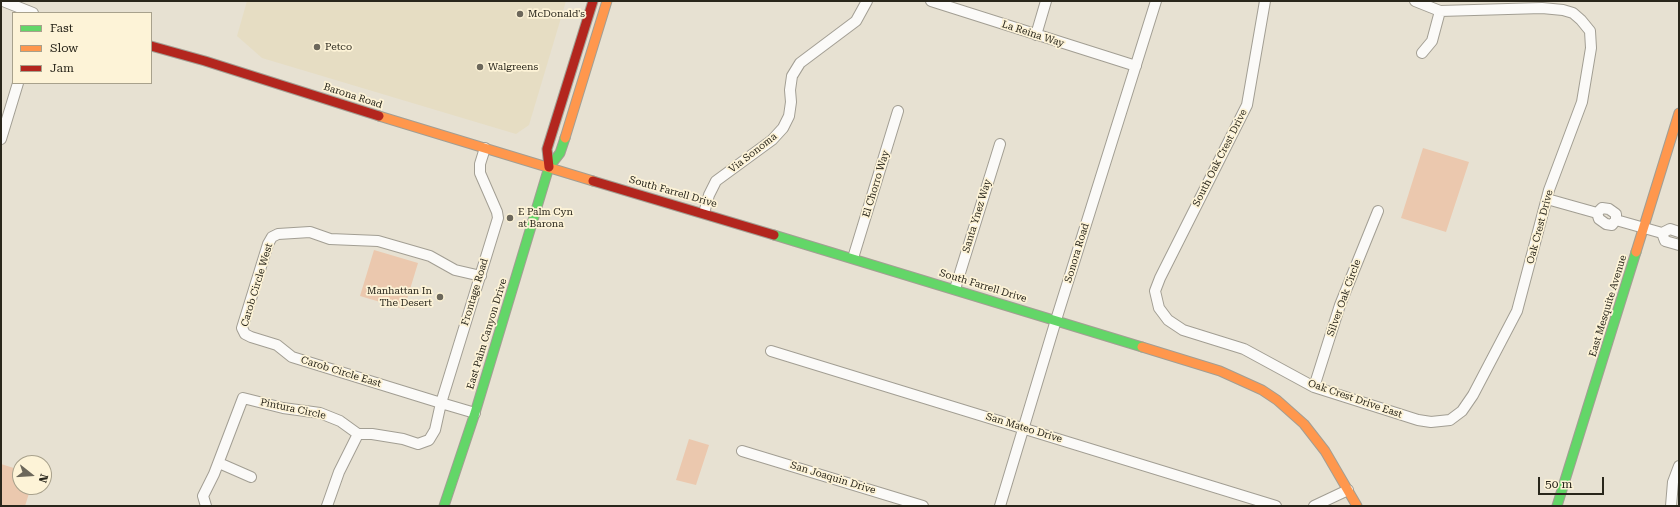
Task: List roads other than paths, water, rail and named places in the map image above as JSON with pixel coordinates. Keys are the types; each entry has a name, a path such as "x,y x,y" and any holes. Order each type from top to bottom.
{"street":[{"path":"3,1 30,12"},
{"name":"East Palm Canyon Drive","path":"549,168 547,149 592,1"},
{"name":"East Palm Canyon Drive","path":"444,506 475,413 549,168 560,152 607,1"},
{"name":"Via Sonoma","path":"704,213 709,195 716,181 772,140 783,128 789,116 792,76 800,63 856,21 867,1"},
{"name":"La Reina Way","path":"933,1 1136,66"},
{"path":"1036,34 1046,1"},
{"name":"Sonora Road","path":"1000,506 1056,320 1156,1"},
{"name":"South Oak Crest Drive","path":"1159,308 1155,291 1160,278 1247,105 1265,1"},
{"path":"1416,1 1440,11 1432,41 1422,53"},
{"name":"Oak Crest Drive","path":"1440,11 1542,8 1563,10 1573,13 1590,31 1591,48 1582,102 1547,199 1517,311 1473,395 1462,411 1450,420"},
{"name":"Barona Road","path":"152,46 205,61 549,168"},
{"path":"1,139 18,84"},
{"name":"El Chorro Way","path":"853,258 898,111"},
{"name":"East Mesquite Avenue","path":"1557,506 1679,113"},
{"name":"Santa Ynez Way","path":"955,289 1000,144"},
{"name":"Frontage Road","path":"440,403 498,218 497,212 480,172 480,164 484,148"},
{"name":"South Farrell Drive","path":"549,168 853,258 1220,371 1262,390 1286,407 1304,424 1325,451 1357,506"},
{"path":"1547,199 1597,213 1599,219 1606,224 1612,225 1616,220 1662,233 1670,229 1679,232"},
{"name":"Silver Oak Circle","path":"1314,387 1340,305 1378,210"},
{"name":"Carob Circle West","path":"245,334 242,328 268,244 272,237 278,234 310,232 330,239 378,241 430,256 448,267 481,276"},
{"path":"1662,233 1665,241 1679,246"},
{"name":"Oak Crest Drive East","path":"1159,308 1168,320 1183,330 1244,350 1314,387 1418,420 1431,422 1450,420"},
{"name":"Carob Circle East","path":"245,334 277,345 292,357 440,403"},
{"name":"San Mateo Drive","path":"772,352 1276,506"},
{"name":"Pintura Circle","path":"206,506 203,496 219,463 243,398 283,408 320,413 340,421 358,434"},
{"path":"327,506 340,472 358,434 372,434 418,444 429,440 435,430 440,403 475,413"},
{"name":"San Joaquin Drive","path":"742,451 923,506"},
{"path":"219,463 251,477"},
{"path":"1671,506 1673,482 1679,466"},
{"path":"1314,506 1348,490"}],"place":[{"name":"McDonald's","path":"520,14"},
{"name":"Petco","path":"317,47"},
{"name":"Walgreens","path":"480,67"},
{"name":"E Palm Cyn at Barona","path":"510,218"},
{"name":"Manhattan In The Desert","path":"440,297"}]}
